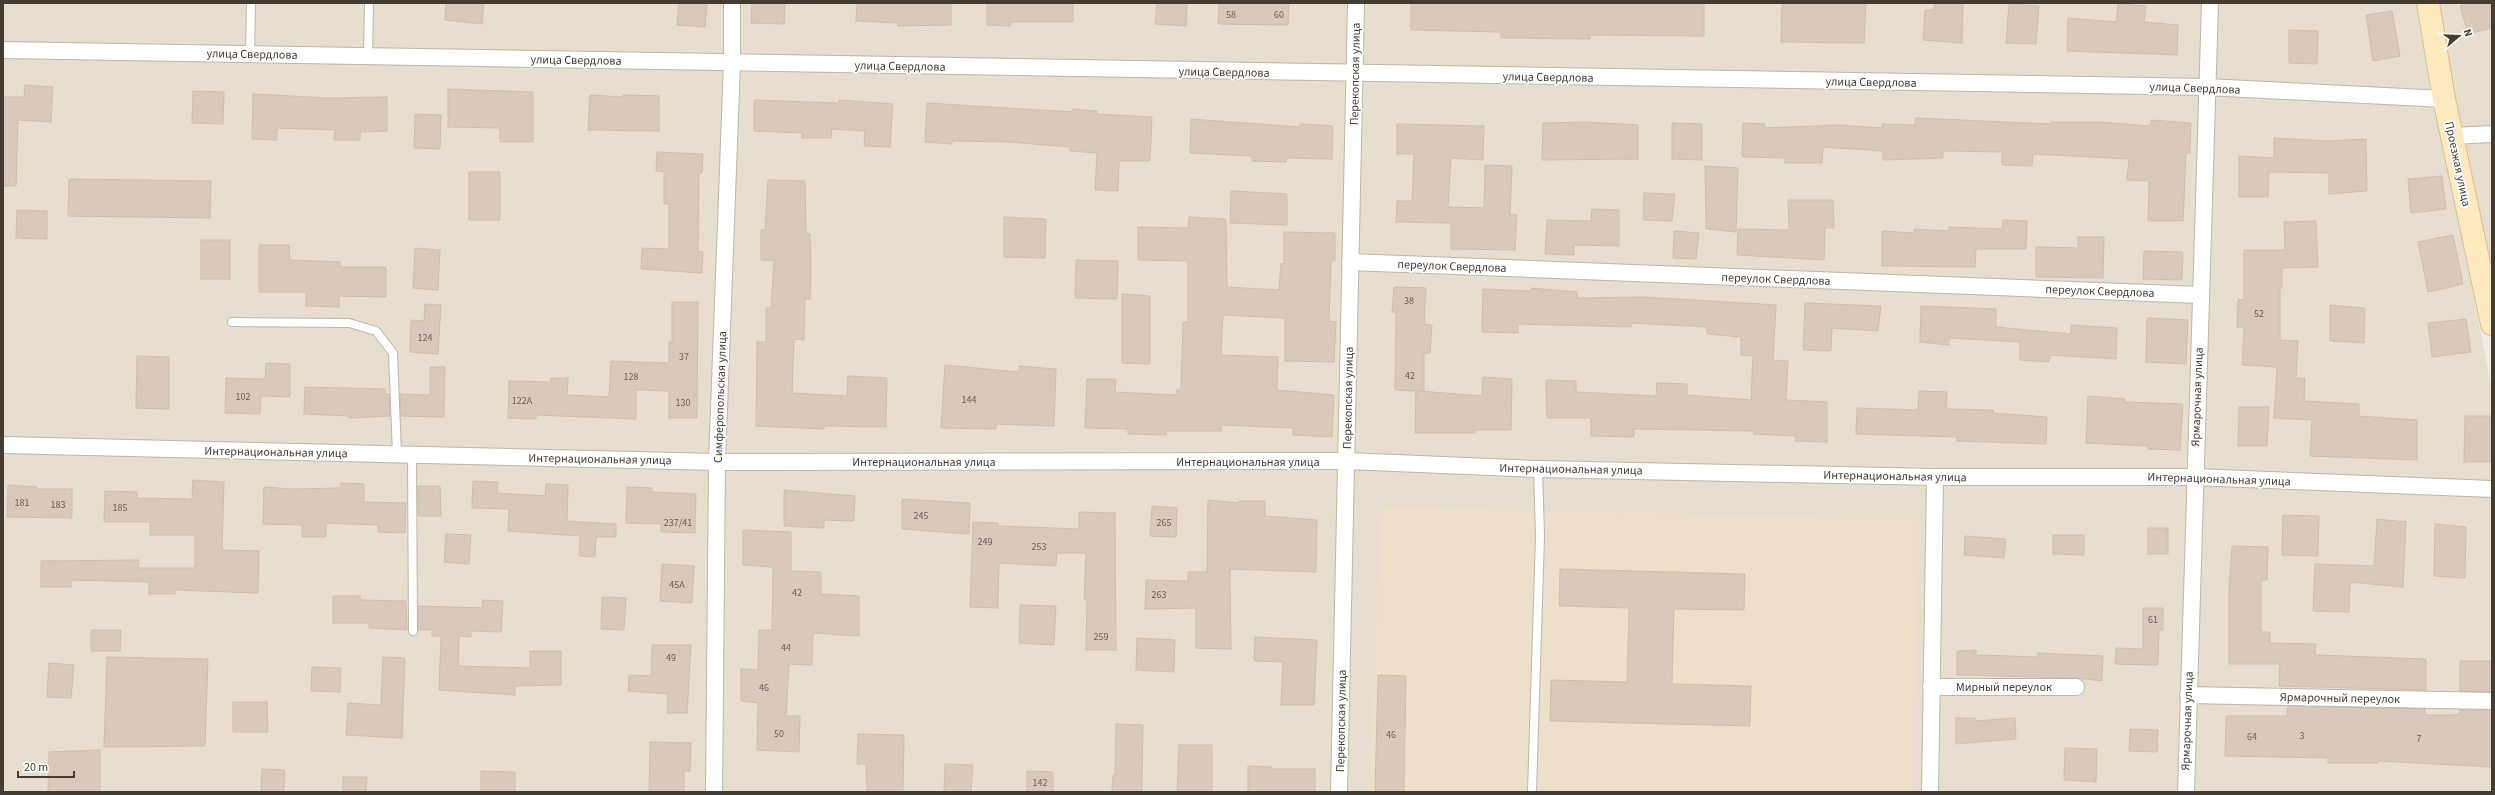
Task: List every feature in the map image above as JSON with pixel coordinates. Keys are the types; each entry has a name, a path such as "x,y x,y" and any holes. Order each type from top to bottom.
{"main road":[{"name":"Проезжая улица","path":"2428,3 2444,100 2492,324"}],"street":[{"name":"Симферопольская улица","path":"714,792 717,462 732,63 732,3"},
{"name":"Перекопская улица","path":"1339,792 1356,3"},
{"name":"Ярмарочная улица","path":"2186,792 2194,477 2210,3"},
{"name":"улица Свердлова","path":"3,50 1355,74 2206,87 2444,100"},
{"path":"2452,136 2492,134"},
{"name":"переулок Свердлова","path":"1350,262 2201,295"},
{"name":"Интернациональная улица","path":"3,445 717,462 1347,461 1538,469 1935,477 2194,477 2492,489"},
{"path":"1930,792 1935,477"},
{"name":"Мирный переулок","path":"1931,687 2076,687"},
{"name":"Ярмарочный переулок","path":"2188,695 2492,701"}],"lane":[{"path":"250,54 251,3"},
{"path":"368,56 369,3"},
{"path":"232,322 349,323 376,331 393,352 405,455 413,631"},
{"path":"1532,792 1540,536 1538,469"}],"shaded area":[{"path":"3,3 2418,3 2432,85 2492,390 2492,792 3,792"},
{"path":"2437,3 2492,3 2492,286 2456,112"},
{"path":"1382,507 1919,520 1912,792 1369,792"}],"building":[{"path":"446,3 484,3 482,24 445,20"},
{"path":"679,3 707,3 705,27 677,25"},
{"path":"752,3 785,3 784,24 751,23"},
{"path":"857,3 951,3 951,25 898,26 898,23 856,21"},
{"path":"987,3 1073,3 1073,22 1010,22 1010,26 987,25"},
{"path":"1157,3 1187,3 1186,26 1155,24"},
{"path":"1219,3 1289,3 1288,25 1218,24"},
{"path":"1411,3 1704,3 1704,36 1590,35 1590,39 1501,38 1501,32 1411,30"},
{"path":"1782,3 1866,3 1864,43 1781,42"},
{"path":"1934,3 1963,3 1962,43 1923,40 1925,10 1934,10"},
{"path":"2471,3 2492,3 2492,28 2468,34 2460,6"},
{"path":"2009,4 2039,6 2036,44 2006,43"},
{"path":"2118,4 2146,6 2144,22 2178,25 2177,55 2067,51 2068,18 2116,22"},
{"path":"2392,11 2400,56 2373,61 2366,15"},
{"path":"2289,30 2318,31 2317,64 2289,63"},
{"path":"25,85 53,87 51,122 18,120 16,186 3,186 3,97 24,97"},
{"path":"448,89 533,92 533,142 500,142 500,128 448,127"},
{"path":"193,91 224,92 223,124 192,123"},
{"path":"253,94 328,98 387,97 387,131 360,132 360,140 334,140 335,130 277,128 277,140 252,139"},
{"path":"590,95 623,97 623,95 659,96 659,131 588,130"},
{"path":"754,100 839,103 839,100 893,104 890,147 864,146 865,131 832,129 831,138 802,138 802,133 754,131"},
{"path":"927,103 1072,112 1073,109 1097,111 1097,114 1152,117 1150,161 1119,161 1118,191 1095,190 1097,153 1070,151 1071,147 1008,142 952,141 952,144 925,142"},
{"path":"415,114 441,115 440,149 414,148"},
{"path":"1915,118 2051,124 2051,122 2100,122 2150,126 2151,120 2191,123 2190,153 2186,153 2183,221 2148,221 2149,181 2127,180 2129,159 2033,154 2032,166 2002,165 2002,152 1943,151 1943,158 1883,160 1883,151 1823,147 1822,163 1785,163 1785,158 1742,157 1743,123 1765,124 1765,128 1839,125 1882,128 1882,124 1915,125"},
{"path":"1191,119 1300,127 1300,124 1333,126 1332,159 1286,158 1286,162 1252,161 1252,156 1190,153"},
{"path":"1585,122 1638,125 1638,159 1542,160 1543,123"},
{"path":"1672,123 1702,124 1702,160 1672,159"},
{"path":"1397,124 1484,126 1483,160 1451,158 1448,207 1484,208 1485,165 1512,166 1510,215 1517,215 1515,250 1451,249 1451,223 1396,222 1397,201 1412,201 1414,154 1397,154"},
{"path":"2274,138 2328,141 2366,139 2367,191 2329,194 2329,173 2269,172 2268,197 2239,197 2239,156 2274,158"},
{"path":"657,152 703,154 702,173 699,173 698,251 703,252 702,273 641,269 642,248 669,249 669,204 664,204 664,172 656,171"},
{"path":"1705,166 1738,168 1736,232 1706,229"},
{"path":"469,172 500,172 500,220 469,220"},
{"path":"2442,176 2446,209 2411,213 2408,179"},
{"path":"69,179 211,181 210,218 68,216"},
{"path":"768,180 805,181 806,234 810,234 810,299 805,299 804,340 794,339 792,393 847,396 848,376 887,378 886,427 824,426 824,429 756,426 757,342 766,342 766,308 771,308 774,261 761,260 761,230 765,230"},
{"path":"1231,191 1287,194 1287,225 1230,223"},
{"path":"1644,193 1675,194 1672,221 1643,220"},
{"path":"1788,200 1833,200 1834,228 1825,228 1824,260 1737,255 1738,229 1789,230"},
{"path":"1592,209 1619,210 1619,246 1574,245 1574,255 1545,254 1547,220 1591,221"},
{"path":"17,210 47,211 47,239 16,238"},
{"path":"1004,217 1046,219 1045,258 1004,257"},
{"path":"1189,217 1226,219 1227,287 1279,290 1281,263 1284,264 1284,232 1335,233 1335,261 1331,261 1329,321 1336,322 1334,362 1285,361 1285,318 1223,315 1221,355 1278,357 1277,390 1334,395 1332,437 1293,435 1293,428 1221,425 1222,431 1166,431 1166,435 1128,434 1128,429 1085,428 1087,379 1116,379 1115,392 1176,395 1177,390 1181,390 1183,322 1188,322 1188,261 1138,260 1138,227 1188,228"},
{"path":"2003,220 2027,221 2026,249 1976,249 1975,267 1882,266 1882,231 1914,233 1914,229 1949,231 1949,227 2002,229"},
{"path":"2316,221 2318,267 2282,268 2282,288 2280,288 2280,340 2298,341 2296,378 2305,378 2304,401 2359,404 2359,416 2417,420 2417,460 2310,456 2312,420 2274,418 2277,367 2242,365 2244,327 2237,327 2238,299 2244,300 2244,250 2285,250 2284,222"},
{"path":"1674,231 1699,233 1696,259 1673,258"},
{"path":"2453,235 2463,284 2428,292 2418,242"},
{"path":"2078,237 2104,237 2103,278 2036,277 2036,247 2078,248"},
{"path":"201,240 230,240 230,279 201,279"},
{"path":"259,245 289,245 290,260 340,262 340,267 386,267 386,297 339,296 339,307 306,306 306,292 259,292"},
{"path":"415,248 440,250 438,290 413,288"},
{"path":"2144,251 2183,252 2182,280 2143,279"},
{"path":"1076,260 1118,261 1117,299 1075,298"},
{"path":"1394,287 1426,288 1424,324 1432,325 1430,353 1424,353 1424,391 1419,391 1482,396 1483,377 1512,379 1511,430 1475,430 1475,433 1415,433 1416,391 1395,390 1396,312 1392,312"},
{"path":"1531,288 1577,292 1577,298 1644,297 1776,305 1773,360 1788,361 1786,400 1827,402 1827,442 1795,441 1796,436 1753,434 1754,431 1634,429 1634,437 1591,436 1591,418 1547,418 1546,380 1576,381 1576,392 1656,396 1657,383 1687,384 1687,395 1751,400 1753,356 1741,355 1741,337 1707,334 1707,327 1631,323 1631,327 1518,324 1518,333 1482,332 1483,289 1531,291"},
{"path":"1122,294 1150,296 1150,364 1122,363"},
{"path":"672,302 698,302 697,418 669,418 669,391 636,390 636,419 536,415 536,419 508,418 509,381 551,382 551,378 568,378 567,395 609,397 611,361 669,363 669,342 672,342"},
{"path":"1805,303 1881,306 1878,331 1832,328 1831,351 1803,350"},
{"path":"425,304 441,305 438,354 410,352 411,320 424,321"},
{"path":"2330,305 2365,308 2364,343 2330,341"},
{"path":"1921,306 1996,309 1996,327 2071,334 2071,325 2117,328 2116,359 2050,355 2049,362 2020,360 2020,342 1949,338 1949,345 1920,342"},
{"path":"2147,318 2188,320 2186,364 2146,362"},
{"path":"2466,319 2471,352 2432,357 2428,323"},
{"path":"137,356 169,357 169,409 136,408"},
{"path":"266,363 290,364 290,397 261,396 260,414 225,413 226,378 265,379"},
{"path":"945,365 1019,372 1019,366 1056,369 1054,426 996,424 996,429 941,428"},
{"path":"430,367 445,367 444,417 401,416 400,394 430,395"},
{"path":"305,387 385,389 385,394 389,394 390,416 349,418 349,416 304,414"},
{"path":"1919,391 1947,392 1946,409 1993,410 1993,413 2047,417 2046,444 1957,441 1957,437 1856,434 1857,408 1918,410"},
{"path":"2088,396 2125,399 2125,402 2183,404 2180,450 2148,449 2148,446 2086,443"},
{"path":"2239,407 2269,407 2267,446 2238,446"},
{"path":"2465,416 2492,416 2492,462 2464,462"},
{"path":"193,480 224,482 222,550 259,551 258,593 175,590 175,594 149,594 149,582 71,580 71,587 41,587 41,561 139,560 138,568 195,568 195,535 150,535 150,522 104,522 105,491 137,492 137,498 192,499"},
{"path":"473,481 498,482 497,493 545,496 546,484 568,485 567,521 616,524 616,537 596,537 595,557 579,556 580,536 508,531 509,509 472,508"},
{"path":"341,483 364,484 364,502 406,503 405,533 378,532 378,525 326,523 326,537 302,537 302,525 263,524 264,487 291,489 341,488"},
{"path":"8,485 37,487 37,489 72,489 72,518 7,517"},
{"path":"418,486 440,486 441,516 418,516"},
{"path":"627,487 652,488 652,492 696,494 695,533 661,532 661,524 626,523"},
{"path":"784,490 855,496 854,521 824,520 824,528 784,526"},
{"path":"902,499 970,503 969,534 902,529"},
{"path":"1208,500 1239,503 1239,501 1265,501 1265,516 1317,520 1316,572 1230,569 1231,649 1196,648 1196,608 1145,609 1146,580 1188,581 1188,572 1207,572"},
{"path":"1152,506 1177,508 1176,537 1150,536"},
{"path":"1079,512 1115,513 1116,650 1086,650 1087,600 1084,599 1086,553 1057,553 1056,566 999,563 998,608 970,607 973,522 998,523 998,526 1079,529"},
{"path":"2283,515 2319,516 2318,556 2282,555"},
{"path":"2377,519 2406,522 2403,587 2350,582 2349,612 2313,611 2315,564 2374,566"},
{"path":"2435,524 2466,527 2465,578 2434,576"},
{"path":"2148,528 2168,528 2168,554 2148,554"},
{"path":"743,530 791,532 791,571 821,572 821,594 859,596 859,636 813,633 812,665 789,664 786,716 800,716 799,752 757,750 758,703 741,701 741,669 758,670 759,630 772,630 773,567 743,565"},
{"path":"446,534 471,535 469,564 444,562"},
{"path":"2053,535 2084,535 2084,555 2053,554"},
{"path":"1965,536 2006,539 2004,558 1964,555"},
{"path":"2232,546 2268,547 2267,580 2261,580 2261,632 2270,632 2270,643 2316,644 2315,655 2426,659 2426,690 2279,686 2280,664 2229,664 2229,590"},
{"path":"662,564 694,566 692,603 660,601"},
{"path":"1560,569 1745,574 1744,610 1674,609 1672,684 1751,686 1750,726 1550,721 1551,680 1627,682 1629,608 1559,606"},
{"path":"333,596 360,596 360,600 406,601 407,630 369,628 369,623 333,623"},
{"path":"602,597 626,598 624,630 601,629"},
{"path":"483,600 503,601 501,632 471,631 471,637 459,636 458,666 530,668 530,651 561,651 561,685 515,686 515,695 439,690 441,636 432,636 432,630 418,630 418,606 482,608"},
{"path":"1020,605 1056,606 1054,645 1019,643"},
{"path":"2143,608 2163,608 2163,630 2159,630 2158,665 2115,664 2116,648 2143,649"},
{"path":"91,630 121,630 120,651 91,651"},
{"path":"1255,637 1317,640 1314,705 1281,705 1283,662 1254,661"},
{"path":"1137,638 1175,640 1174,672 1136,670"},
{"path":"652,645 691,645 687,713 667,713 668,694 628,691 629,675 651,676"},
{"path":"1976,650 1976,655 2038,657 2038,653 2103,656 2102,681 2076,678 1957,675 1957,651"},
{"path":"107,657 208,659 205,746 104,747"},
{"path":"383,657 405,658 402,738 346,735 348,703 381,705"},
{"path":"2460,661 2492,661 2492,692 2460,691"},
{"path":"49,663 74,665 71,698 47,697"},
{"path":"312,667 341,668 340,692 311,691"},
{"path":"1378,675 1406,676 1404,792 1375,792"},
{"path":"233,702 267,702 268,732 233,732"},
{"path":"2288,706 2425,709 2425,715 2455,715 2460,713 2460,710 2492,710 2492,767 2378,761 2378,763 2328,763 2328,758 2225,756 2226,716 2287,716"},
{"path":"1956,718 1975,718 1975,721 2015,718 2016,739 1956,744"},
{"path":"1116,724 1143,725 1142,792 1112,792 1113,775 1115,775"},
{"path":"2130,729 2158,730 2157,752 2129,751"},
{"path":"858,734 904,735 903,792 867,792 866,764 857,764"},
{"path":"650,742 691,743 690,771 684,771 684,792 649,792"},
{"path":"1179,745 1212,745 1212,792 1177,792"},
{"path":"2065,748 2097,749 2096,782 2064,780"},
{"path":"100,750 100,792 48,792 49,752"},
{"path":"945,764 973,765 971,792 944,792"},
{"path":"1248,766 1272,767 1272,769 1315,769 1315,792 1248,792"},
{"path":"262,769 285,770 284,792 261,792"},
{"path":"481,771 515,772 515,792 481,792"},
{"path":"1027,771 1053,772 1053,792 1027,792"},
{"path":"343,777 367,777 366,792 343,792"}]}
